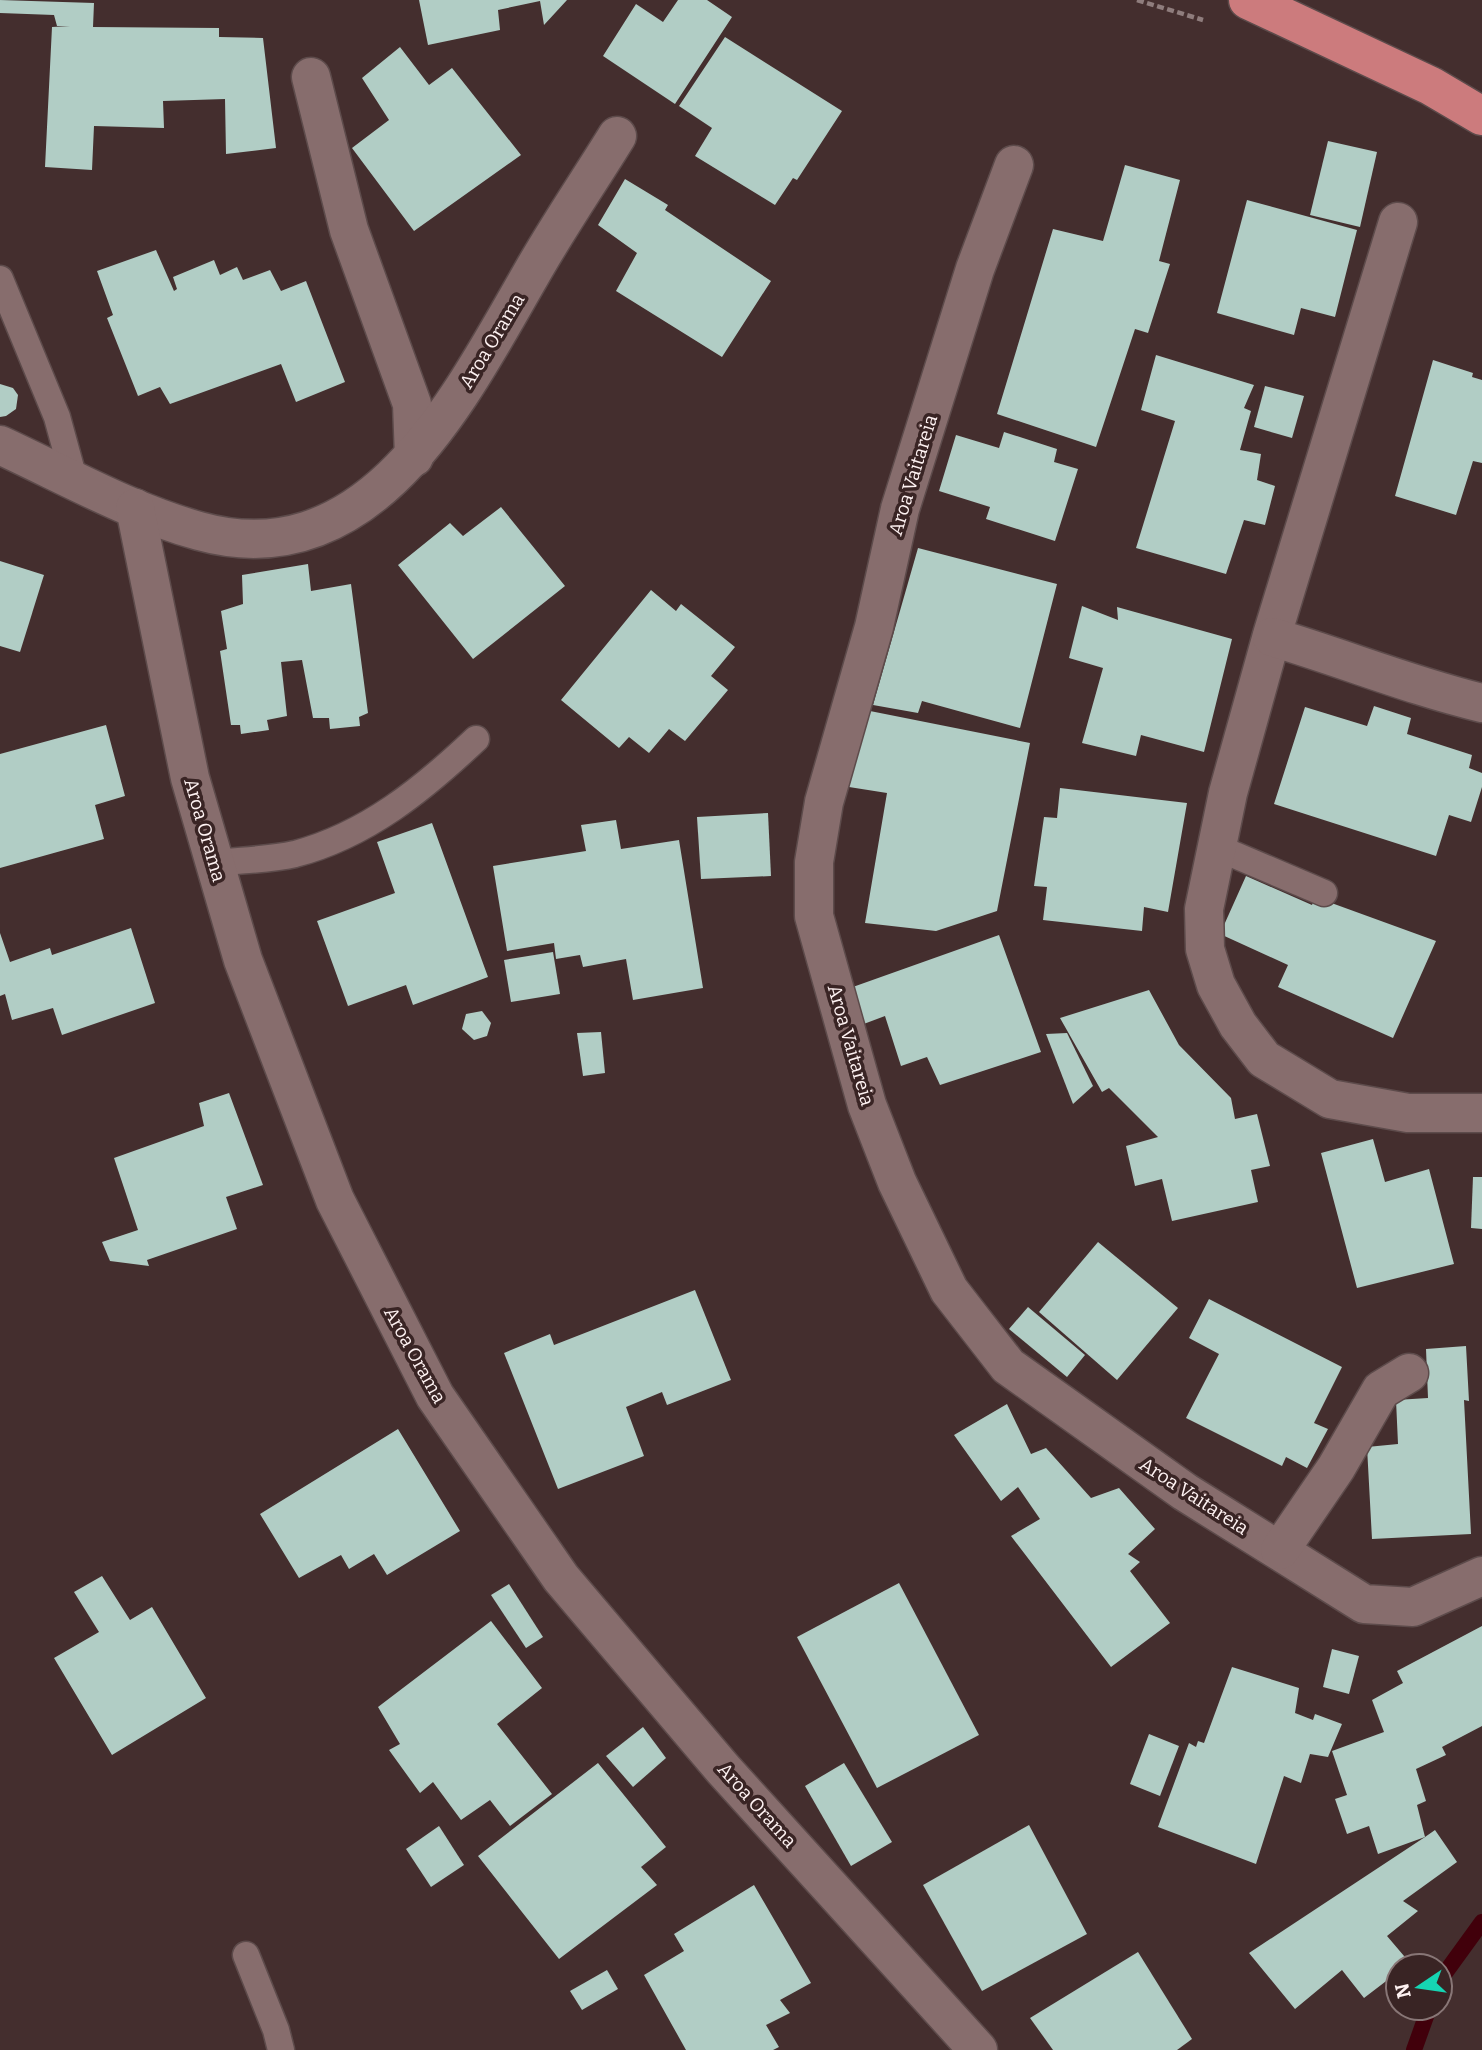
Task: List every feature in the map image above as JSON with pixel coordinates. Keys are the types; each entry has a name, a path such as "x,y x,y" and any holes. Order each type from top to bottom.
{"highway":[{"path":"1248,0 1431,86 1482,116"}],"street":[{"path":"311,77 349,230 412,404 414,457"},
{"name":"Aroa Orama","path":"0,445 135,508 201,532 251,538 293,536 341,517 384,486 435,433 617,136"},
{"name":"Aroa Vaitareia","path":"1014,165 975,269 937,398 900,509 874,627 824,803 814,862 814,916 867,1105 897,1182 949,1290 1008,1366 1185,1492 1364,1604 1413,1607 1482,1576"},
{"path":"1398,222 1272,637 1216,847 1204,909 1205,948 1216,985 1238,1025 1265,1059 1330,1099 1408,1114 1482,1113"},
{"name":"Aroa Orama","path":"135,508 190,778 243,960 335,1200 435,1396 561,1578 723,1769 978,2050"},
{"path":"1272,637 1351,660 1437,692 1482,704"},
{"path":"1280,1550 1336,1468 1381,1390 1409,1373"}],"lane":[{"path":"0,279 57,417 74,480"},
{"path":"214,863 294,854 363,827 422,789 476,739"},
{"path":"1216,847 1324,893"},
{"path":"246,1955 276,2030 281,2050"}],"building":[{"path":"0,0 94,3 93,27 219,28 219,37 263,38 276,148 226,154 225,99 163,101 164,128 94,126 92,170 45,167 52,27 70,26 57,26 54,15 0,13"},
{"path":"419,0 567,0 544,25 540,1 498,10 500,30 428,45"},
{"path":"678,0 707,0 732,17 675,104 603,56 636,4 663,22"},
{"path":"725,37 842,111 797,180 793,178 775,205 695,156 712,128 679,106"},
{"path":"400,47 429,85 452,68 521,155 414,231 352,148 389,120 362,78"},
{"path":"1328,141 1377,152 1360,227 1310,215"},
{"path":"1125,165 1180,180 1159,261 1170,264 1148,333 1135,329 1096,447 997,414 1053,229 1103,241"},
{"path":"625,179 668,205 665,210 771,281 722,357 616,291 637,253 598,225"},
{"path":"1247,200 1357,230 1335,317 1301,308 1294,335 1217,313"},
{"path":"156,250 174,291 177,289 173,277 214,260 220,275 237,267 243,280 270,270 281,291 306,281 345,382 296,402 281,364 170,404 160,387 138,396 107,318 113,315 97,271"},
{"path":"1156,355 1254,385 1244,408 1251,411 1240,450 1261,454 1257,480 1275,486 1265,525 1244,520 1226,574 1136,548 1175,421 1141,410"},
{"path":"1433,360 1473,373 1472,377 1482,380 1482,463 1473,461 1456,515 1395,496"},
{"path":"0,384 13,388 18,395 16,409 0,417"},
{"path":"1265,386 1304,396 1292,438 1254,427"},
{"path":"1004,432 1057,449 1054,462 1078,469 1055,541 986,519 990,507 939,491 956,435 999,448"},
{"path":"501,507 565,586 473,659 398,565 450,523 463,536"},
{"path":"918,548 1057,584 1020,728 922,701 918,713 873,705"},
{"path":"0,561 44,575 20,652 0,646"},
{"path":"308,564 311,591 351,584 368,713 359,717 360,726 330,729 329,718 313,718 302,660 281,662 287,716 267,720 269,730 241,734 240,725 231,725 220,651 227,649 221,611 243,604 242,575"},
{"path":"651,590 676,611 681,604 735,647 711,676 728,690 685,741 669,729 649,753 629,737 619,748 561,700"},
{"path":"1082,606 1118,620 1117,607 1232,639 1204,752 1141,735 1136,756 1082,743 1103,668 1069,658"},
{"path":"1374,706 1411,718 1407,734 1472,755 1469,768 1482,773 1482,787 1471,822 1449,815 1436,856 1274,804 1305,707 1367,726"},
{"path":"865,710 1030,743 997,911 936,931 865,923 887,793 849,787"},
{"path":"106,725 125,796 95,805 104,839 0,868 0,754"},
{"path":"1060,788 1187,803 1168,912 1144,907 1142,931 1043,920 1047,887 1034,886 1044,817 1057,818"},
{"path":"768,813 771,876 701,879 697,817"},
{"path":"616,820 621,849 679,840 703,988 633,1000 626,959 583,967 580,955 556,959 554,943 507,951 493,866 586,851 581,825"},
{"path":"432,823 488,977 413,1005 406,985 348,1006 317,921 395,893 377,842"},
{"path":"1246,876 1312,905 1315,897 1436,941 1393,1038 1278,987 1288,965 1220,934"},
{"path":"131,928 155,1003 62,1035 53,1008 12,1020 5,994 0,996 0,933 10,962 50,948 52,955"},
{"path":"999,935 1041,1052 940,1085 927,1057 901,1066 885,1016 861,1025 850,988"},
{"path":"553,952 560,994 511,1002 504,960"},
{"path":"1149,990 1179,1045 1231,1098 1235,1119 1257,1114 1270,1166 1251,1170 1258,1202 1172,1221 1162,1179 1135,1186 1126,1146 1158,1137 1109,1088 1102,1092 1060,1018"},
{"path":"482,1011 491,1023 487,1036 474,1040 462,1029 466,1014"},
{"path":"601,1032 605,1073 583,1076 577,1033"},
{"path":"1067,1033 1093,1086 1073,1104 1046,1034"},
{"path":"229,1093 263,1185 226,1197 237,1229 147,1260 149,1266 110,1261 102,1242 138,1230 114,1158 204,1126 199,1103"},
{"path":"1373,1139 1385,1182 1429,1169 1454,1264 1357,1288 1321,1153"},
{"path":"1473,1177 1482,1177 1482,1229 1471,1228"},
{"path":"1098,1242 1178,1308 1117,1380 1039,1312"},
{"path":"695,1290 731,1380 667,1405 662,1392 626,1407 644,1456 558,1489 504,1353 550,1334 554,1345"},
{"path":"1209,1299 1342,1367 1314,1423 1328,1429 1307,1468 1286,1457 1282,1466 1186,1418 1219,1354 1189,1338"},
{"path":"1028,1307 1085,1355 1067,1377 1009,1329"},
{"path":"1466,1346 1469,1401 1464,1400 1471,1534 1372,1539 1367,1447 1398,1444 1396,1400 1428,1398 1426,1349"},
{"path":"1007,1404 1031,1454 1046,1448 1091,1498 1119,1488 1155,1529 1128,1554 1140,1562 1130,1571 1170,1623 1111,1667 1011,1536 1040,1519 1018,1487 1001,1501 954,1435"},
{"path":"398,1429 460,1531 387,1575 374,1554 349,1569 341,1555 299,1578 260,1514"},
{"path":"102,1576 130,1620 152,1607 206,1698 112,1755 54,1658 99,1632 74,1592"},
{"path":"899,1583 979,1735 877,1788 797,1637"},
{"path":"509,1584 543,1637 526,1648 491,1595"},
{"path":"491,1621 542,1688 497,1724 552,1794 510,1826 490,1800 461,1820 433,1782 420,1793 389,1750 400,1744 378,1707"},
{"path":"1482,1626 1482,1726 1442,1747 1446,1755 1416,1769 1426,1801 1417,1805 1425,1837 1378,1854 1369,1826 1347,1834 1335,1799 1347,1795 1332,1751 1384,1732 1372,1700 1403,1683 1397,1671"},
{"path":"1332,1649 1359,1656 1349,1694 1323,1687"},
{"path":"1232,1667 1299,1688 1295,1713 1313,1720 1315,1714 1342,1724 1328,1757 1310,1754 1301,1783 1284,1776 1256,1864 1158,1827 1189,1743 1196,1747 1198,1741 1204,1743"},
{"path":"643,1727 666,1758 633,1787 606,1756"},
{"path":"1149,1734 1179,1746 1160,1796 1130,1784"},
{"path":"598,1763 666,1847 641,1867 657,1885 559,1959 478,1856"},
{"path":"844,1763 892,1842 851,1866 805,1786"},
{"path":"1029,1825 1087,1934 982,1991 923,1885"},
{"path":"439,1826 464,1865 431,1887 406,1849"},
{"path":"1435,1830 1457,1862 1403,1901 1418,1911 1387,1936 1401,1952 1384,1952 1384,1983 1364,1998 1342,1970 1295,2009 1249,1953"},
{"path":"754,1885 811,1983 780,2000 790,2013 766,2025 779,2047 773,2050 686,2050 644,1975 684,1951 674,1934"},
{"path":"1138,1952 1192,2039 1177,2050 1053,2050 1030,2018"},
{"path":"607,1970 618,1989 582,2010 570,1991"}],"waterway":[{"path":"1454,1961 1482,1922"},
{"path":"1414,2050 1424,2022"}]}
